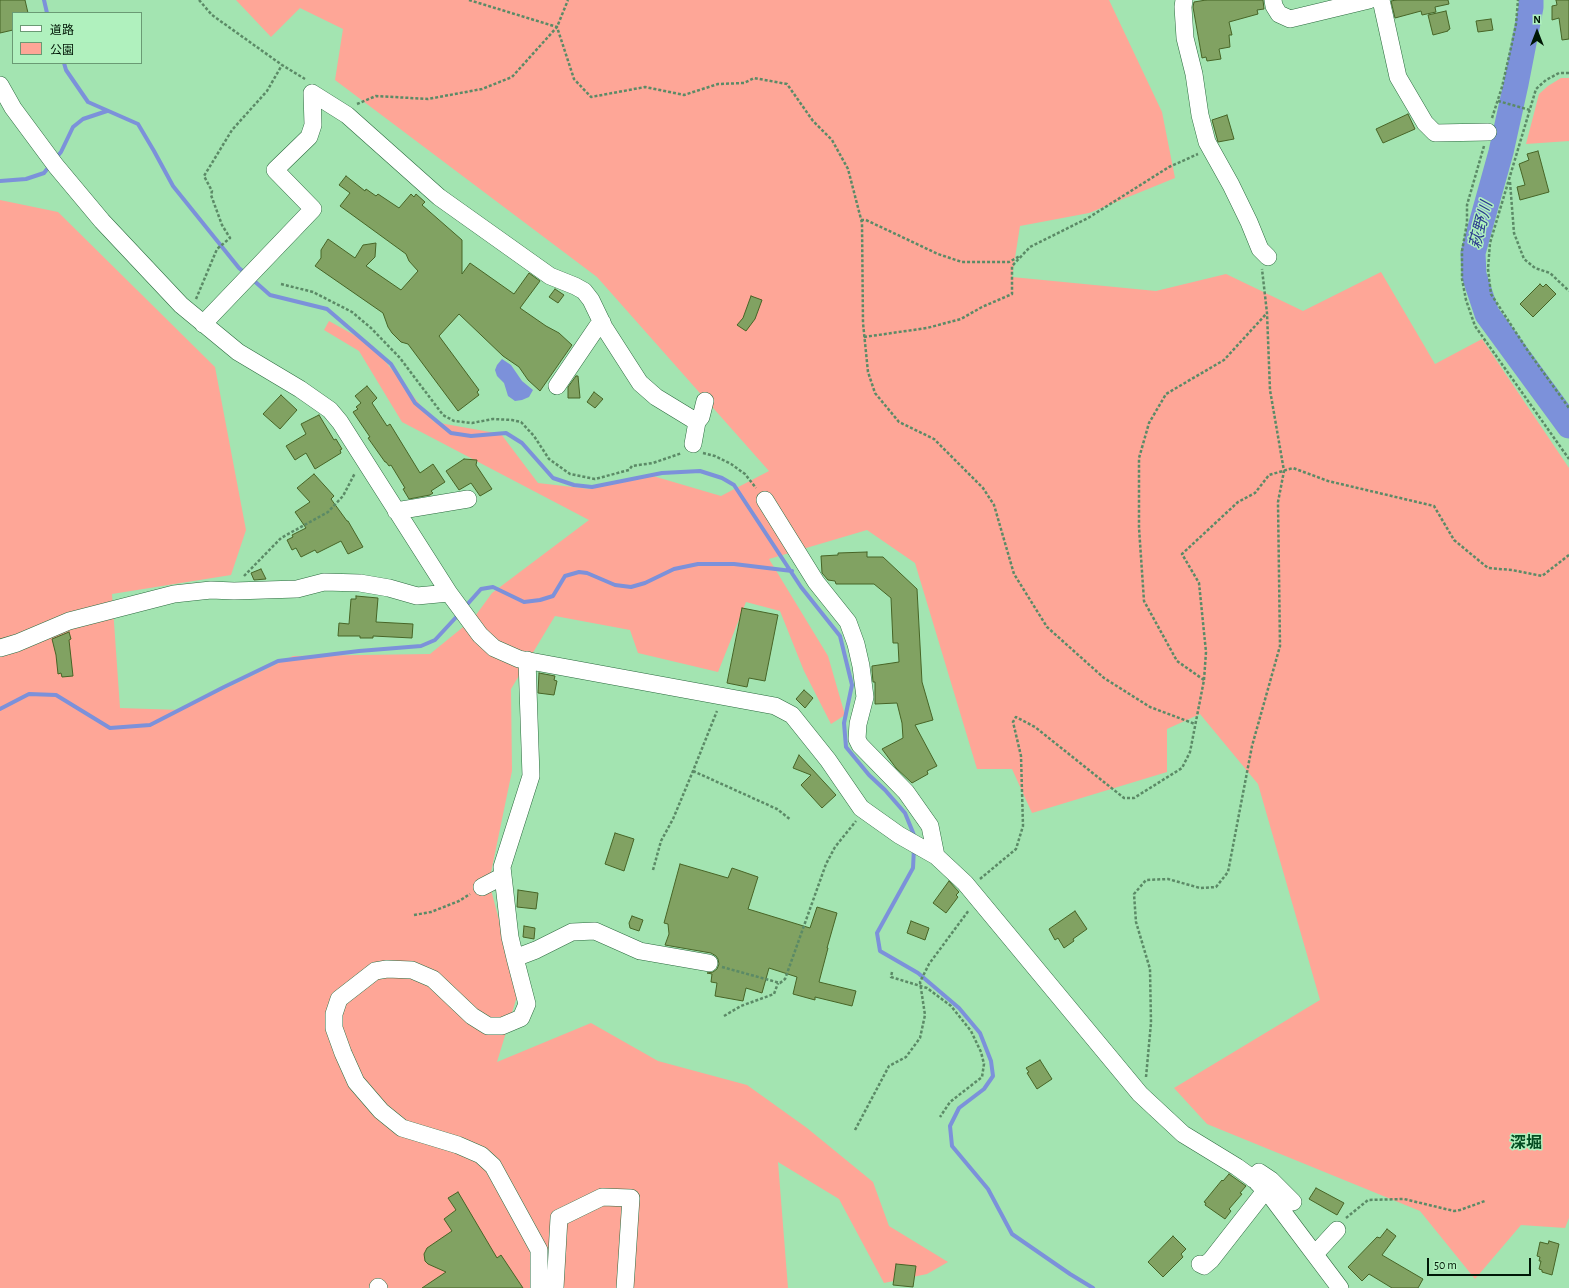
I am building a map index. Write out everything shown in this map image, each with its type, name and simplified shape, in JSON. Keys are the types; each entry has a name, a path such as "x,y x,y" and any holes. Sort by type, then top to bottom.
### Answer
{"street":[{"path":"1184,0 1185,38 1194,74 1200,115 1207,142 1231,185 1264,253"},
{"path":"1273,0 1274,6 1279,14 1290,19 1369,0"},
{"path":"1381,0 1398,77 1425,123 1435,133 1488,132"},
{"path":"0,85 13,108 56,166 102,221 189,313 238,352 300,389 330,410 340,422 362,459 451,596 480,635 494,648 519,659 775,706 792,715 828,760 862,808 907,840 929,853 973,893 1140,1094 1183,1134 1237,1167 1259,1185 1312,1255 1340,1288"},
{"path":"312,93 347,114 439,197 550,276 575,286 584,292 591,300 602,322 640,383 641,394 656,397 693,437 701,417 705,401"},
{"path":"203,324 312,209 275,170 309,137 313,125 312,93"},
{"path":"557,386 597,327 602,322"},
{"path":"396,511 468,498"},
{"path":"765,500 816,582 848,622 856,644 861,666 865,697 858,724 857,739 860,745 906,792 930,826 929,853"},
{"path":"0,648 17,643 69,621 174,594 211,590 234,591 297,589 324,582 360,583 389,588 417,596 451,596"},
{"path":"527,660 531,776 502,867 510,937 527,1004 521,1018 502,1026 488,1026 472,1016 433,979 412,970 388,969 375,971 339,999 334,1014 334,1028 356,1082 381,1111 402,1128 481,1155 494,1166 539,1250 555,1288"},
{"path":"482,887 503,876"},
{"path":"515,958 536,950 572,932 595,931 640,951 709,963"},
{"path":"1200,1264 1204,1266 1211,1260 1259,1185 1259,1172 1271,1180 1293,1202"},
{"path":"539,1288 547,1269 560,1218 602,1197 630,1198 625,1288"},
{"path":"1312,1255 1337,1230"}],"path":[{"path":"199,0 212,15 282,65 307,80 312,93"},
{"path":"470,0 557,27"},
{"path":"347,114 355,105 376,96 428,99 482,89 512,77 557,27 568,0"},
{"path":"1518,0 1516,24 1498,101 1467,205 1467,223 1462,252 1462,279 1466,300 1475,326 1569,459"},
{"path":"557,27 574,79 591,97 645,87 684,95 718,84 744,83 754,78 787,84 813,121 832,140 848,168 861,220 864,337 868,372 875,393 900,422 934,439 983,488 994,505 1014,574 1047,627 1104,678 1150,707 1196,724"},
{"path":"189,313 217,249 230,238 222,225 211,195 212,191 204,176 232,130 267,91 282,65"},
{"path":"1569,73 1559,73 1546,80 1536,90 1490,243 1488,269 1492,294 1528,351 1569,408"},
{"path":"1498,101 1530,110"},
{"path":"864,337 927,328 961,319 982,307 1012,294 1012,266 1030,247 1088,218 1169,167 1211,148"},
{"path":"1510,180 1514,233 1524,259 1535,268 1550,273 1569,291"},
{"path":"861,220 866,220 938,254 962,262 1009,262 1022,255"},
{"path":"1140,1094 1144,1087 1151,1023 1150,969 1136,922 1134,894 1146,880 1168,879 1200,888 1216,887 1228,872 1252,746 1280,646 1278,502 1284,471 1270,390 1264,253"},
{"path":"281,284 313,292 352,312 371,328 400,358 443,415 454,421 472,423 493,419 521,422 534,436 549,459 570,474 595,479 629,470 632,466 653,463 680,453 693,437 714,456 731,464 745,474 765,500"},
{"path":"1204,680 1177,661 1144,601 1139,528 1139,458 1149,423 1166,394 1224,360 1267,313"},
{"path":"234,591 237,583 281,538 328,512 343,496 362,459"},
{"path":"856,1130 889,1066 906,1058 920,1038 925,1015 920,984 929,964 973,893 1016,850 1024,826 1021,756 1013,722 1016,717 1035,727 1124,798 1134,798 1182,768 1190,752 1196,724 1204,680 1206,652 1199,583 1182,554 1238,502 1255,493 1269,475 1293,468 1328,481 1434,506 1454,540 1488,568 1512,570 1542,576 1569,554"},
{"path":"653,870 661,841 673,819 714,720 722,696"},
{"path":"693,771 777,809 791,820"},
{"path":"709,963 780,983 785,979 826,864 835,847 865,810"},
{"path":"414,915 431,912 459,901 482,887"},
{"path":"892,972 891,977 920,984 928,988 951,1006 971,1031 981,1052 984,1064 982,1077 950,1102 940,1117"},
{"path":"724,1016 741,1006 774,994 778,982"},
{"path":"1337,1230 1348,1215 1368,1200 1404,1199 1454,1211 1485,1201"}],"green space":[{"path":"236,0 1109,0 1162,112 1175,178 1089,213 1020,226 1012,277 1156,291 1226,274 1303,311 1381,272 1435,364 1482,339 1569,468 1569,1218 1565,1228 1521,1225 1475,1279 1420,1211 1207,1124 1174,1088 1320,1000 1258,784 1200,714 1167,729 1167,772 1032,813 1012,769 977,769 915,563 867,530 769,559 828,656 845,715 831,724 804,671 780,611 746,602 718,672 638,653 630,630 555,616 511,689 512,771 489,882 518,993 497,1062 591,1023 658,1061 747,1085 807,1128 873,1182 889,1226 948,1262 927,1274 884,1283 839,1199 778,1162 788,1288 0,1288 0,200 58,212 215,367 246,530 231,575 112,594 120,708 181,710 293,656 430,654 473,619 492,593 589,520 402,422 359,351 324,330 329,321 372,345 434,422 501,434 538,483 590,489 653,476 721,496 769,471 597,277 335,80 343,29 300,8 271,37"},
{"path":"1561,78 1569,78 1569,141 1526,144 1539,94"}],"water":[{"path":"502,359 511,365 522,381 533,390 529,397 515,401 508,396 504,383 497,376 495,370"}],"building":[{"path":"0,0 25,0 28,12 12,12 12,30 0,33"},
{"path":"1206,0 1263,0 1264,9 1257,10 1258,14 1229,22 1232,35 1229,35 1230,47 1219,49 1221,59 1207,61 1206,57 1202,58 1193,7 1194,2"},
{"path":"1448,0 1449,4 1435,7 1436,12 1422,15 1421,11 1395,18 1391,1"},
{"path":"1556,0 1569,0 1569,39 1562,40 1559,18 1552,20 1552,6 1557,5"},
{"path":"1446,11 1450,29 1448,31 1433,35 1428,15"},
{"path":"1491,19 1493,30 1478,32 1476,21"},
{"path":"1408,114 1415,129 1383,143 1376,129"},
{"path":"1227,115 1234,139 1218,142 1212,120"},
{"path":"1538,151 1549,192 1520,200 1517,187 1525,185 1519,164 1529,160 1527,154"},
{"path":"346,176 365,191 366,189 376,196 378,194 399,208 411,194 414,197 416,194 425,202 422,205 462,240 462,274 470,263 514,294 529,273 540,281 520,308 559,333 572,345 540,391 528,380 519,367 503,356 459,314 439,336 479,390 477,392 479,395 458,411 408,344 401,342 392,333 383,313 315,266 321,258 321,250 328,239 355,258 363,245 376,243 375,257 366,266 401,290 418,271 409,261 406,254 340,206 350,193 339,185"},
{"path":"1540,284 1543,287 1546,284 1556,294 1533,317 1520,304"},
{"path":"555,289 564,295 558,303 549,297"},
{"path":"751,296 762,300 755,319 746,331 737,325 743,318"},
{"path":"576,376 578,376 580,398 568,398 568,387"},
{"path":"367,386 377,398 372,403 387,426 390,424 420,473 433,464 445,482 431,491 433,493 430,495 409,499 403,489 405,488 391,465 389,466 385,462 368,438 370,437 353,412 358,409 356,407 361,403 355,396"},
{"path":"594,392 603,399 595,408 587,402"},
{"path":"281,395 297,410 280,429 263,414"},
{"path":"319,415 334,440 336,439 342,449 340,450 341,453 315,469 306,453 295,460 286,446 306,434 301,424"},
{"path":"464,459 477,460 476,465 492,489 480,496 471,483 459,490 446,471"},
{"path":"314,474 334,496 331,499 348,521 363,547 348,554 341,541 317,553 315,550 301,557 296,548 292,550 287,540 293,537 292,535 306,528 295,512 310,502 297,488"},
{"path":"867,552 867,557 883,557 917,589 922,682 933,720 915,725 937,766 927,771 928,774 912,783 896,768 882,749 903,738 902,723 897,703 875,704 875,682 873,682 872,666 899,662 898,643 893,643 891,598 874,584 836,584 835,581 828,580 822,573 821,556 838,555 838,553"},
{"path":"261,569 266,579 254,580 251,573"},
{"path":"356,596 378,598 376,622 413,624 412,638 373,636 373,638 360,638 360,636 338,636 339,623 349,624 351,599 356,599"},
{"path":"742,608 778,615 765,681 749,678 747,687 727,683"},
{"path":"69,632 71,639 69,640 73,676 62,677 61,673 58,674 56,655 52,639"},
{"path":"539,673 555,676 554,680 557,681 554,695 538,693"},
{"path":"804,690 813,698 805,708 796,699"},
{"path":"799,755 836,795 822,808 801,785 811,775 793,768"},
{"path":"615,833 634,839 624,871 605,864"},
{"path":"680,864 728,878 732,868 758,877 748,909 810,928 817,907 837,913 819,982 856,991 852,1006 815,997 815,1000 793,994 797,977 769,968 762,993 746,988 743,1001 715,996 717,983 711,982 712,974 707,973 713,972 717,969 719,964 716,956 711,953 665,945 669,934 668,924 664,923"},
{"path":"949,881 959,892 956,895 958,897 946,913 933,903"},
{"path":"518,890 538,893 536,909 517,907"},
{"path":"1075,911 1087,929 1073,939 1074,941 1064,948 1058,938 1055,940 1049,929"},
{"path":"632,916 643,920 639,931 630,928 629,923"},
{"path":"911,921 929,928 925,940 907,933"},
{"path":"524,926 535,928 534,939 523,937"},
{"path":"1040,1060 1052,1079 1037,1089 1027,1073 1029,1072 1026,1068"},
{"path":"1229,1174 1246,1186 1240,1193 1242,1194 1229,1209 1231,1211 1225,1219 1205,1205 1206,1203 1204,1202 1222,1180 1223,1181"},
{"path":"1316,1188 1344,1203 1337,1215 1309,1199"},
{"path":"458,1192 497,1258 501,1255 523,1288 422,1288 446,1272 428,1264 425,1261 424,1254 427,1248 452,1231 444,1219 456,1210 448,1198"},
{"path":"1387,1229 1396,1236 1382,1255 1423,1279 1418,1288 1392,1288 1369,1274 1362,1281 1348,1267 1377,1237 1380,1238"},
{"path":"1173,1236 1186,1249 1181,1254 1183,1257 1163,1277 1148,1262"},
{"path":"1549,1241 1559,1244 1552,1275 1542,1272 1542,1270 1539,1269 1541,1261 1539,1261 1540,1257 1537,1256 1540,1242 1548,1244"},
{"path":"896,1264 916,1266 913,1287 893,1285"}],"waterway":[{"path":"44,0 47,12"},
{"name":"萩野川","path":"1531,0 1531,7 1516,84 1501,152 1473,253 1474,275 1487,314 1569,426"},
{"path":"64,64 66,70 88,102 138,124 173,186 239,268 246,274"},
{"path":"55,159 61,152 73,127 83,119 107,111"},
{"path":"0,181 26,179 44,173 51,164"},
{"path":"252,279 270,295 327,309 391,364 415,403 451,433 471,436 506,433 522,443 553,478 574,485 592,487 662,473 700,471 722,478 734,485 801,587 840,636 852,685 844,723 846,747 869,775 885,790 905,813 914,835 914,839"},
{"path":"464,608 481,589 493,587 524,602 540,600 553,596 565,576 579,572 587,573 615,585 631,587 645,583 674,569 698,564 734,564 792,571"},
{"path":"0,709 29,694 56,695 110,728 150,725 278,661 359,651 421,646 435,640 460,613"},
{"path":"914,848 913,868 877,933 880,951 918,973 959,1008 980,1033 991,1061 993,1076 984,1089 959,1108 950,1126 952,1146 988,1189 1012,1234 1093,1288"}],"district":[{"name":"深堀","path":"1526,1143"}]}
